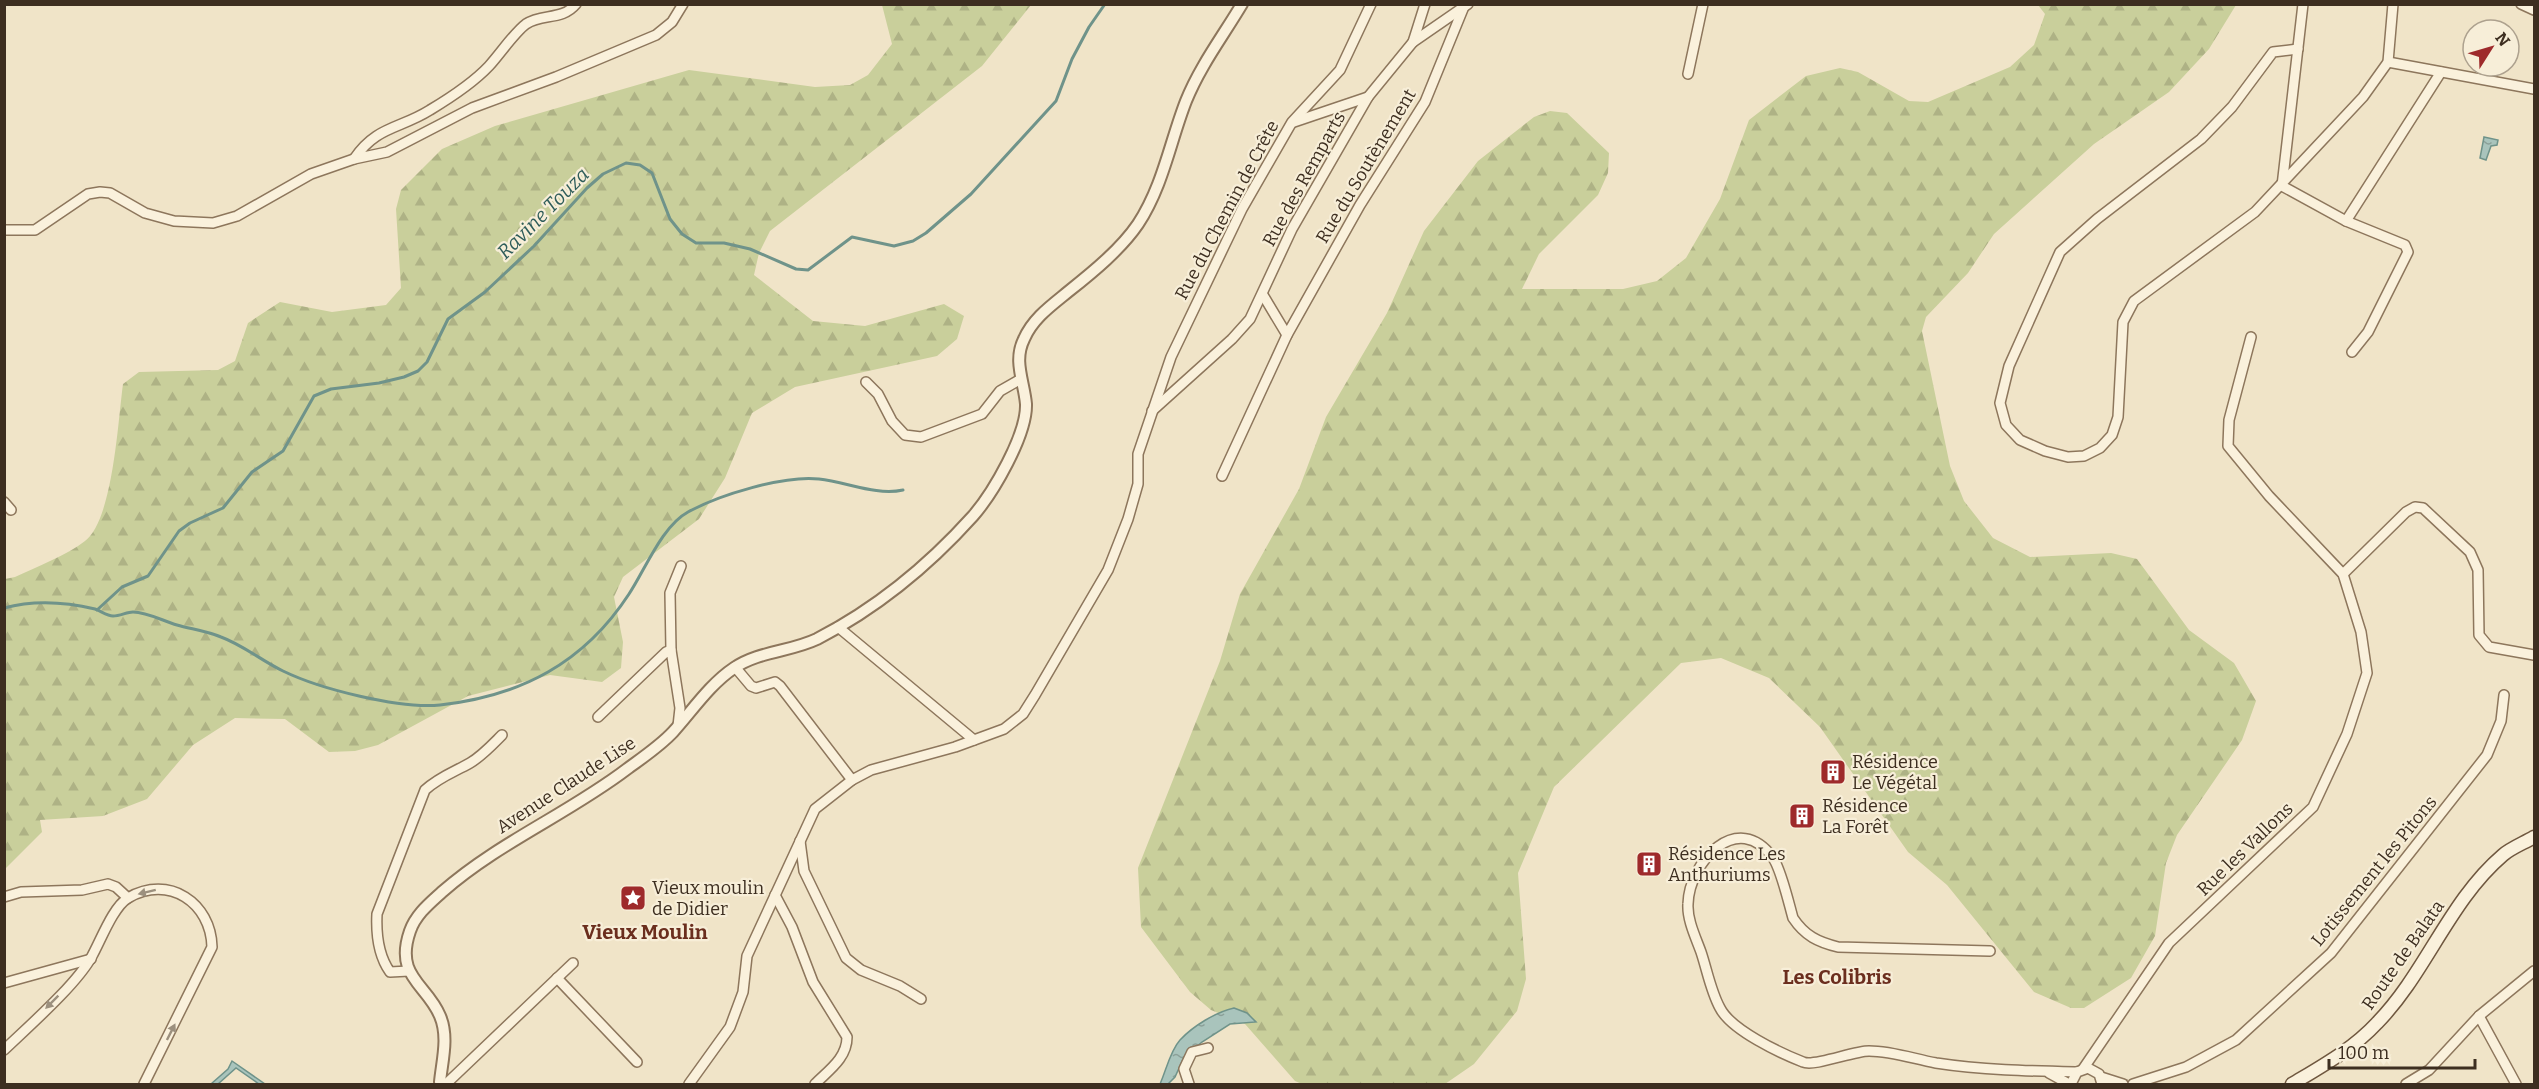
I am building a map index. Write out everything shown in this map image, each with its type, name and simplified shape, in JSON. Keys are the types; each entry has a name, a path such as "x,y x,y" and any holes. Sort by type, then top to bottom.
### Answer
{"main road":[{"name":"Route de Balata","path":"2292,1084 2344,1052 2378,1023 2417,972 2475,884 2504,854 2535,837"}],"street":[{"path":"354,159 362,146 375,135 428,112 466,85 486,69 526,25 540,18 557,17 569,12 576,4"},
{"path":"4,230 35,230 88,195 100,192 110,193 145,213 174,221 213,224 237,216 311,174 354,159 387,152 472,108 556,77 656,35 672,22 682,4"},
{"name":"Avenue Claude Lise","path":"409,971 406,947 410,928 423,909 464,873 494,851 625,771 671,735 728,671 749,658 797,647 838,627 873,606 925,563 975,514 1008,460 1022,426 1026,402 1018,361 1021,345 1042,313 1125,241 1138,224 1167,165 1178,124 1194,82 1242,4"},
{"name":"Rue du Chemin de Crête","path":"689,1084 730,1027 743,992 747,956 815,809 852,780 871,770 1004,729 1023,714 1108,570 1128,519 1138,484 1138,454 1150,413 1171,357 1242,209 1292,122 1340,70 1371,4"},
{"name":"Rue des Remparts","path":"1150,413 1232,339 1250,319 1292,229 1368,97 1413,42 1425,4"},
{"path":"1688,74 1703,4"},
{"path":"2282,186 2303,4"},
{"path":"2298,49 2273,52 2232,106 2201,140 2097,219 2060,252 2009,366 2000,403 2006,425 2020,440 2045,451 2068,457 2084,456 2100,448 2112,435 2118,417 2123,322 2134,301 2254,212 2282,186 2363,97 2388,62 2393,4"},
{"path":"2521,4 2535,10"},
{"path":"1413,42 1465,7"},
{"name":"Rue du Soutènement","path":"1222,476 1287,335 1360,205 1425,102 1465,7"},
{"path":"2388,62 2535,89"},
{"path":"2346,221 2441,72"},
{"path":"1292,122 1368,97"},
{"path":"2282,186 2346,221 2405,245 2408,252 2368,332 2352,352"},
{"path":"1263,295 1287,335"},
{"name":"Rue les Vallons","path":"2070,1084 2169,943 2313,807 2347,734 2367,673 2361,632 2343,574 2270,496 2228,446 2229,420 2251,338"},
{"path":"866,382 878,394 892,421 905,435 921,437 982,414 1000,391 1021,379"},
{"path":"2343,574 2406,512 2415,507 2423,508 2470,552 2478,570 2479,635 2489,647 2535,655"},
{"path":"678,726 680,708 671,650 670,593 681,566"},
{"path":"838,627 974,740"},
{"path":"598,717 666,651 671,650"},
{"path":"735,667 751,686 756,688 775,682 780,686 852,780"},
{"name":"Lotissement les Pitons","path":"2133,1084 2186,1067 2236,1041 2331,953 2487,755 2501,721 2504,695"},
{"path":"440,1084 444,1030 440,1014 409,971 390,972 384,964 376,936 376,914 425,790 436,780 470,763 489,749 501,735"},
{"path":"1990,951 1838,947 1820,943 1793,918 1775,860 1764,847 1754,841 1736,838 1713,849 1697,869 1689,893 1689,916 1720,1009 1734,1025 1805,1064 1867,1051 1893,1053 1937,1063 2047,1071 2080,1070 2123,1084"},
{"path":"800,839 804,871 842,954 855,967 900,986 921,999"},
{"path":"4,897 21,892 82,890 108,884 116,886 128,898"},
{"path":"4,1050 69,985 91,959 105,930 128,898 148,891 177,892 199,909 206,918 212,936 212,947 144,1084"},
{"path":"775,895 792,927 813,982 847,1037 847,1047 843,1056 815,1084"},
{"path":"4,983 91,959"},
{"path":"440,1084 573,963"},
{"path":"58,968 69,985"},
{"path":"2406,1084 2429,1070 2479,1016 2535,971"},
{"path":"557,978 637,1062"},
{"path":"2479,1016 2516,1084"},
{"path":"1189,1084 1184,1069 1192,1052 1208,1048"},
{"path":"2097,1048 2100,1078"},
{"path":"2047,1071 2070,1084"}],"green space":[{"path":"882,5 1031,5 982,66 770,231 759,253 754,275 813,321 865,326 944,304 964,316 957,339 937,356 795,387 752,413 725,478 699,519 623,577 614,597 623,642 621,668 602,682 550,675 468,696 378,745 355,751 329,752 285,719 235,718 193,745 147,799 103,816 40,820 42,832 5,869 5,579 15,577 69,551 85,541 94,530 102,513 113,468 123,384 139,372 218,370 235,361 248,323 280,302 332,312 386,305 401,288 396,209 401,190 442,149 495,126 689,70 815,87 850,85 868,75 892,44"},
{"path":"2038,5 2236,5 2209,49 2169,92 2094,144 1994,234 1968,273 1926,317 1922,331 1950,466 1964,501 1993,538 2030,557 2111,553 2137,559 2189,630 2234,663 2256,701 2242,740 2177,835 2166,863 2155,936 2131,978 2084,1008 2071,1008 2034,992 1947,885 1908,852 1820,727 1769,678 1721,658 1681,663 1554,787 1518,873 1526,979 1517,1011 1474,1064 1445,1084 1302,1084 1295,1081 1245,1024 1211,1010 1190,992 1141,927 1138,868 1220,661 1240,594 1299,489 1326,417 1387,313 1424,231 1478,161 1534,117 1550,111 1567,113 1609,153 1608,173 1598,195 1539,254 1522,289 1623,289 1657,281 1686,258 1720,199 1749,120 1806,76 1840,68 1858,72 1909,101 1928,102 2010,67 2034,45 2045,14"}],"water":[{"path":"2484,137 2498,140 2497,145 2491,146 2486,160 2480,158"},
{"path":"1234,1008 1247,1013 1256,1022 1230,1024 1202,1042 1184,1057 1175,1077 1168,1084 1160,1084 1171,1055 1180,1040 1205,1020"},
{"path":"232,1061 265,1084 259,1084 236,1068 218,1084 211,1084 228,1069"}],"waterway":[{"name":"Ravine Touza","path":"97,610 122,587 148,576 179,531 190,523 223,508 252,472 283,451 314,396 331,389 379,383 418,371 427,362 448,319 485,292 534,246 587,188 603,174 626,163 640,165 652,173 670,219 682,234 696,243 724,243 750,249 796,269 808,270 852,237 894,246 913,241 926,233 971,194 1056,101 1072,59 1089,27 1105,4"},
{"path":"4,608 26,604 61,603 95,609 111,616 133,612 144,613 221,637 283,671 338,691 403,704 440,705 497,694 524,684 571,657 611,618 629,594 662,538 670,527 688,512 734,493 788,480 819,479 882,491 903,490"}],"place":[{"name":"Résidence Le Végétal","path":"1833,772"},
{"name":"Résidence La Forêt","path":"1802,816"},
{"name":"Résidence Les Anthuriums","path":"1649,864"},
{"name":"Vieux moulin de Didier","path":"633,898"}],"district":[{"name":"Vieux Moulin","path":"645,932"},
{"name":"Les Colibris","path":"1837,977"}]}
